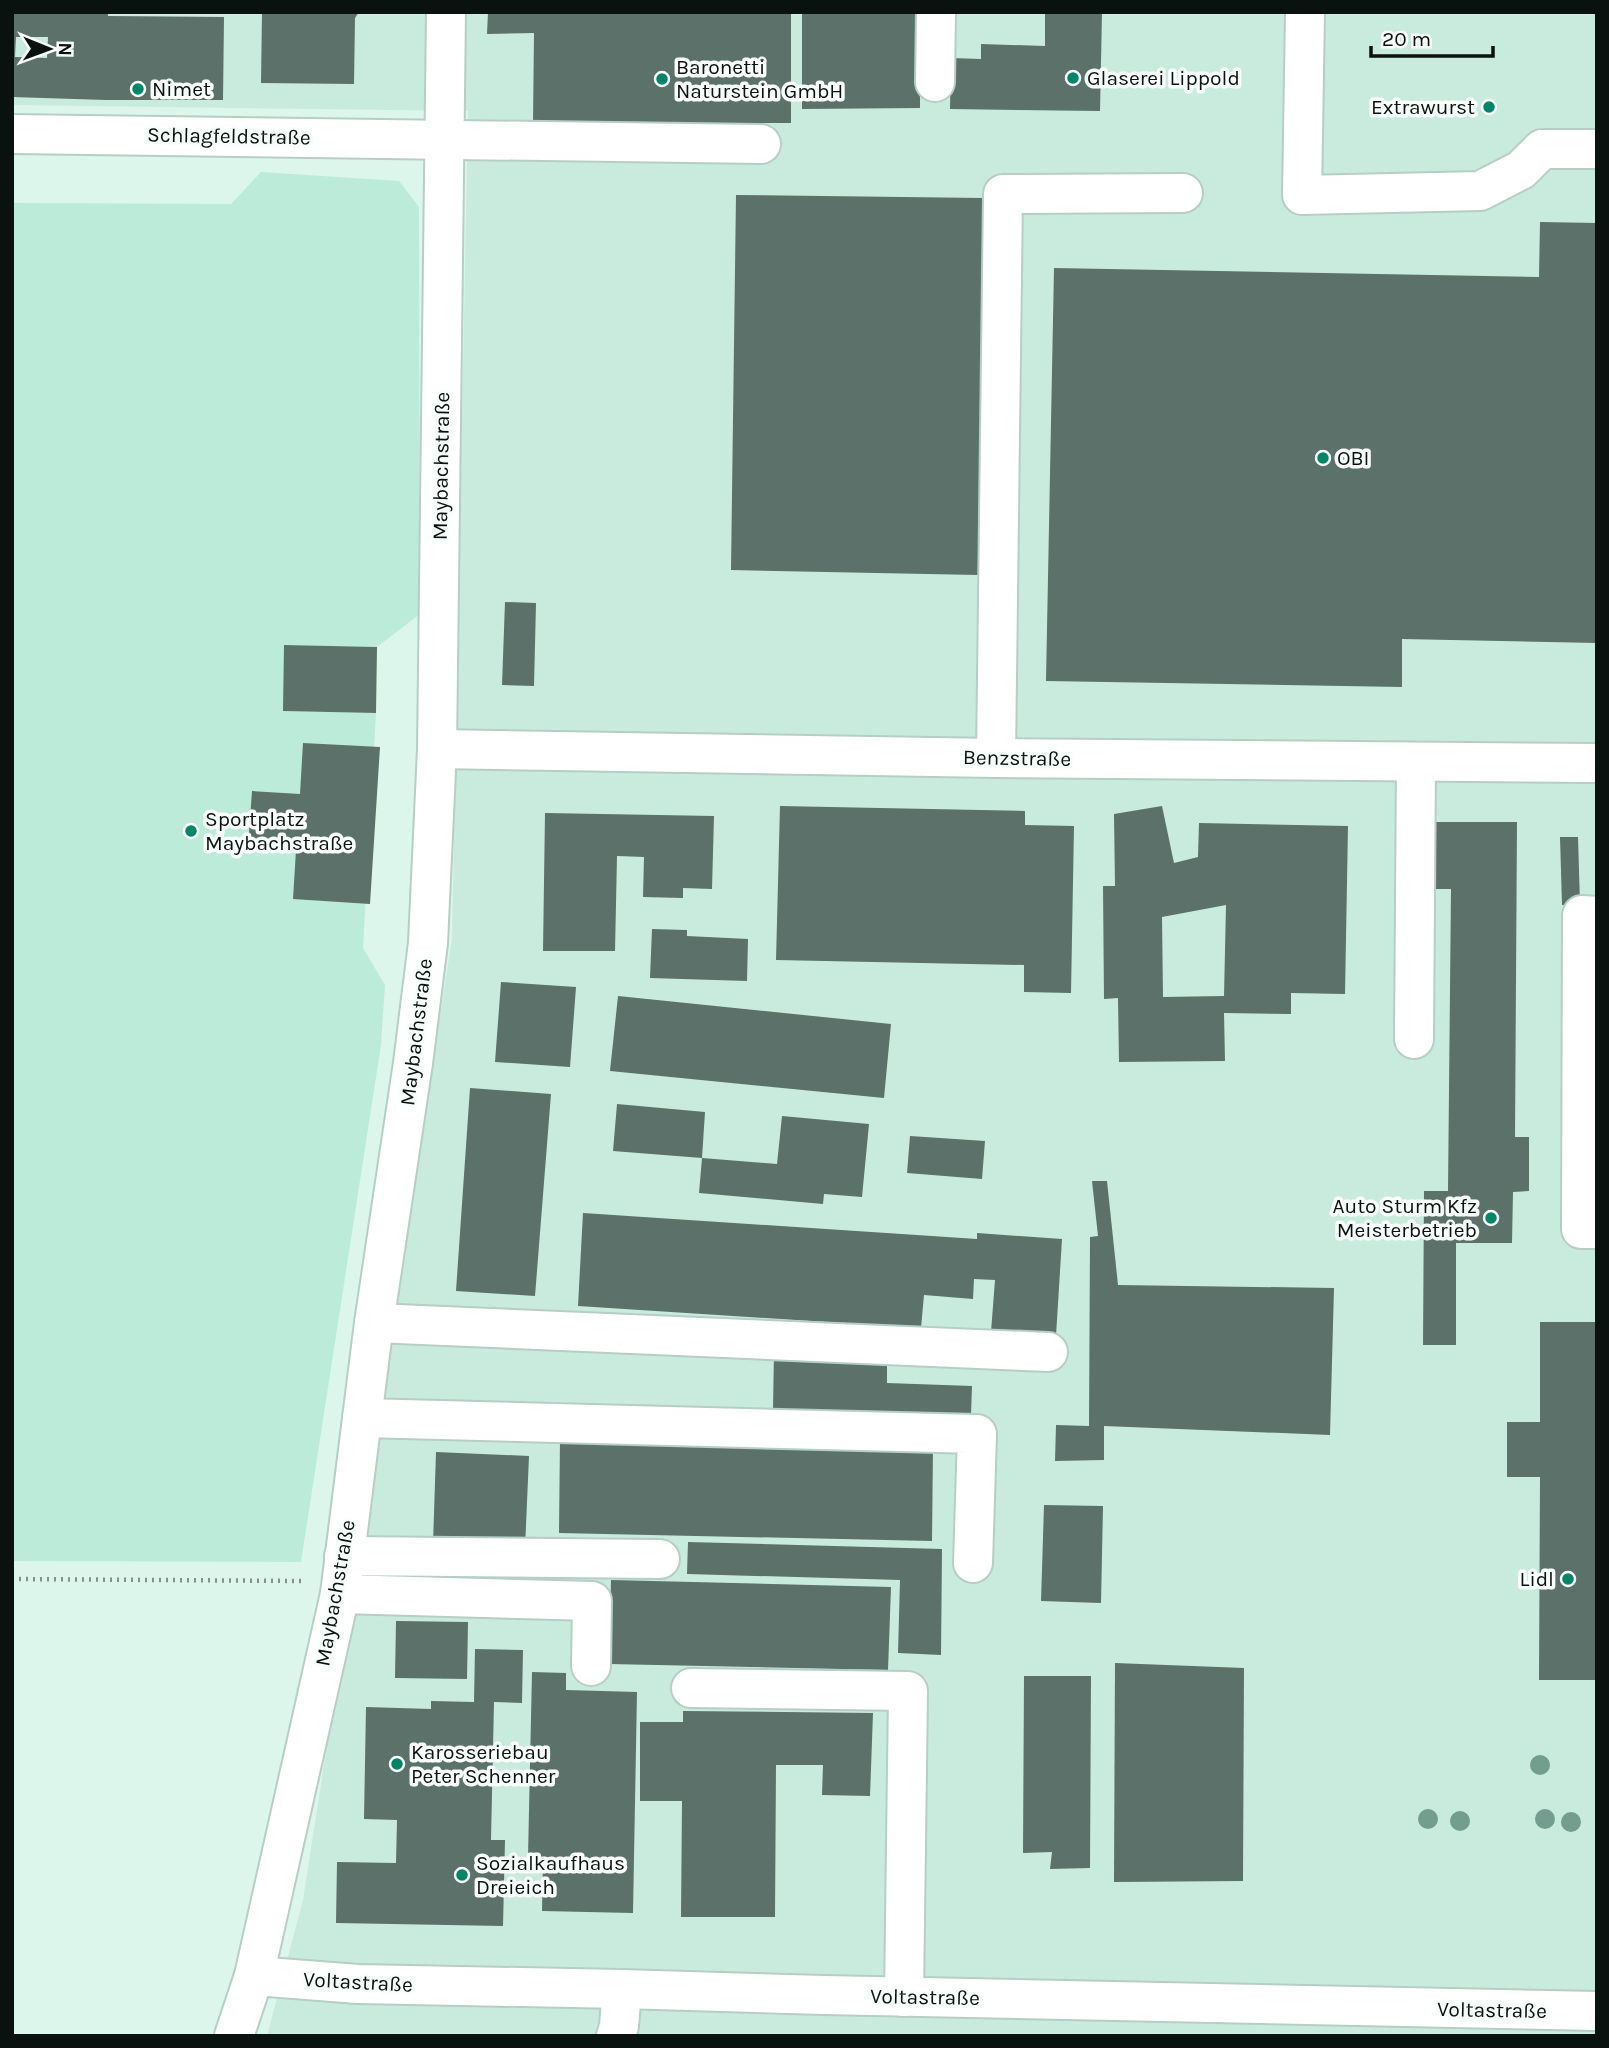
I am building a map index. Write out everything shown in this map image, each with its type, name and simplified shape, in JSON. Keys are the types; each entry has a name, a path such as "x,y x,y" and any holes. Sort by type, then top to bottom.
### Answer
{"street":[{"name":"Maybachstraße","path":"234,2036 254,1976 342,1577 374,1323 428,943 437,749 446,12"},
{"path":"935,82 936,12"},
{"path":"1305,12 1302,195 1480,191 1521,170 1542,149 1597,149"},
{"name":"Schlagfeldstraße","path":"12,134 761,144"},
{"path":"996,758 1003,194 1183,193"},
{"name":"Benzstraße","path":"437,749 996,758 1597,763"},
{"path":"1414,1039 1416,762"},
{"path":"1597,916 1582,915 1581,1229 1597,1229"},
{"path":"374,1323 1048,1352"},
{"path":"362,1418 976,1434 973,1563"},
{"path":"342,1577 660,1559"},
{"path":"342,1577 592,1601 590,1666"},
{"path":"691,1688 908,1691 904,1997"},
{"name":"Voltastraße","path":"254,1976 358,1984 1597,2011"},
{"path":"616,2036 622,1989"}],"path":[{"path":"12,1579 342,1577"}],"shaded area":[{"path":"12,12 1597,12 1597,2036 267,2036 303,1900 452,938 468,111 12,105"},
{"name":"Sportplatz Maybachstraße","path":"261,172 399,181 419,207 420,614 377,647 284,645 284,711 376,713 363,948 385,985 381,1045 301,1562 12,1561 12,203 231,204"}],"building":[{"path":"12,12 108,12 108,16 224,17 223,100 12,97","holes":["16,37 48,37 47,58 15,57"]},
{"path":"262,12 359,12 355,18 354,84 261,83"},
{"name":"Baronetti Naturstein GmbH","path":"488,12 791,12 791,123 533,123 534,33 487,34"},
{"path":"802,12 920,12 920,108 802,109"},
{"path":"1045,12 1102,12 1100,111 950,109 951,58 981,59 981,44 1045,46"},
{"path":"736,195 983,198 978,575 731,570"},
{"name":"OBI","path":"1540,222 1597,223 1597,643 1402,639 1402,687 1046,681 1054,268 1539,277"},
{"path":"505,602 536,603 534,686 502,685"},
{"path":"284,645 377,647 376,713 283,711"},
{"path":"303,743 380,747 370,904 293,899 296,850 248,847 252,791 300,794"},
{"path":"780,806 1025,811 1025,825 1074,826 1071,993 1024,992 1024,965 776,960"},
{"path":"1162,806 1174,863 1198,857 1199,823 1348,826 1345,994 1291,993 1291,1014 1224,1013 1225,1061 1119,1062 1118,998 1104,999 1103,886 1115,886 1114,814","holes":["1226,905 1224,996 1163,997 1162,917"]},
{"path":"545,813 714,816 712,889 683,888 683,898 643,897 644,857 617,856 615,951 543,951"},
{"path":"1427,822 1517,822 1515,1137 1529,1137 1529,1191 1513,1192 1512,1243 1456,1243 1456,1345 1423,1345 1424,1191 1448,1191 1451,889 1427,889"},
{"path":"1560,837 1578,837 1580,904 1562,905"},
{"path":"652,929 687,930 687,936 748,939 747,981 650,978"},
{"path":"501,982 576,987 570,1067 495,1062"},
{"path":"618,996 891,1024 884,1098 610,1071"},
{"path":"470,1088 551,1094 535,1296 456,1291"},
{"path":"617,1104 705,1112 702,1158 613,1151"},
{"path":"782,1116 869,1124 862,1197 824,1194 823,1204 699,1193 702,1158 777,1164"},
{"path":"910,1136 985,1141 982,1179 907,1173"},
{"path":"1092,1181 1107,1181 1118,1285 1334,1288 1330,1435 1104,1426 1104,1460 1055,1461 1056,1425 1089,1426 1090,1237 1098,1236"},
{"path":"583,1213 977,1239 977,1233 1062,1239 1056,1336 991,1332 995,1280 974,1279 973,1299 924,1295 921,1328 578,1306"},
{"name":"Lidl","path":"1540,1322 1597,1322 1597,1680 1539,1680 1540,1477 1507,1477 1507,1422 1540,1422"},
{"path":"774,1351 887,1354 887,1383 972,1386 971,1415 773,1409"},
{"path":"560,1439 933,1447 932,1541 559,1533"},
{"path":"436,1452 529,1456 525,1548 433,1544"},
{"path":"1044,1505 1103,1506 1101,1603 1041,1601"},
{"path":"688,1542 942,1549 941,1655 898,1653 900,1580 687,1574"},
{"path":"611,1580 891,1587 888,1670 609,1664"},
{"path":"396,1621 468,1622 467,1679 395,1678"},
{"path":"475,1649 523,1650 522,1703 494,1702 491,1840 505,1840 503,1926 336,1923 337,1862 396,1863 397,1820 364,1819 366,1707 431,1709 431,1701 474,1702"},
{"path":"1115,1663 1244,1668 1243,1881 1114,1882"},
{"path":"532,1672 566,1673 566,1690 637,1692 633,1913 542,1911 543,1857 528,1857"},
{"path":"1024,1676 1091,1676 1090,1868 1050,1869 1052,1852 1023,1853"},
{"path":"683,1711 873,1713 870,1796 822,1795 823,1765 776,1765 775,1917 681,1917 682,1801 640,1801 640,1722 683,1722"}],"place":[{"name":"Glaserei Lippold","path":"1073,78"},
{"name":"Baronetti Naturstein GmbH","path":"662,79"},
{"name":"Nimet","path":"138,89"},
{"name":"Extrawurst","path":"1489,107"},
{"name":"OBI","path":"1323,458"},
{"name":"Sportplatz Maybachstraße","path":"191,831"},
{"name":"Auto Sturm Kfz Meisterbetrieb","path":"1491,1218"},
{"name":"Lidl","path":"1568,1579"},
{"name":"Karosseriebau Peter Schenner","path":"397,1764"},
{"name":"Sozialkaufhaus Dreieich","path":"462,1875"}]}
